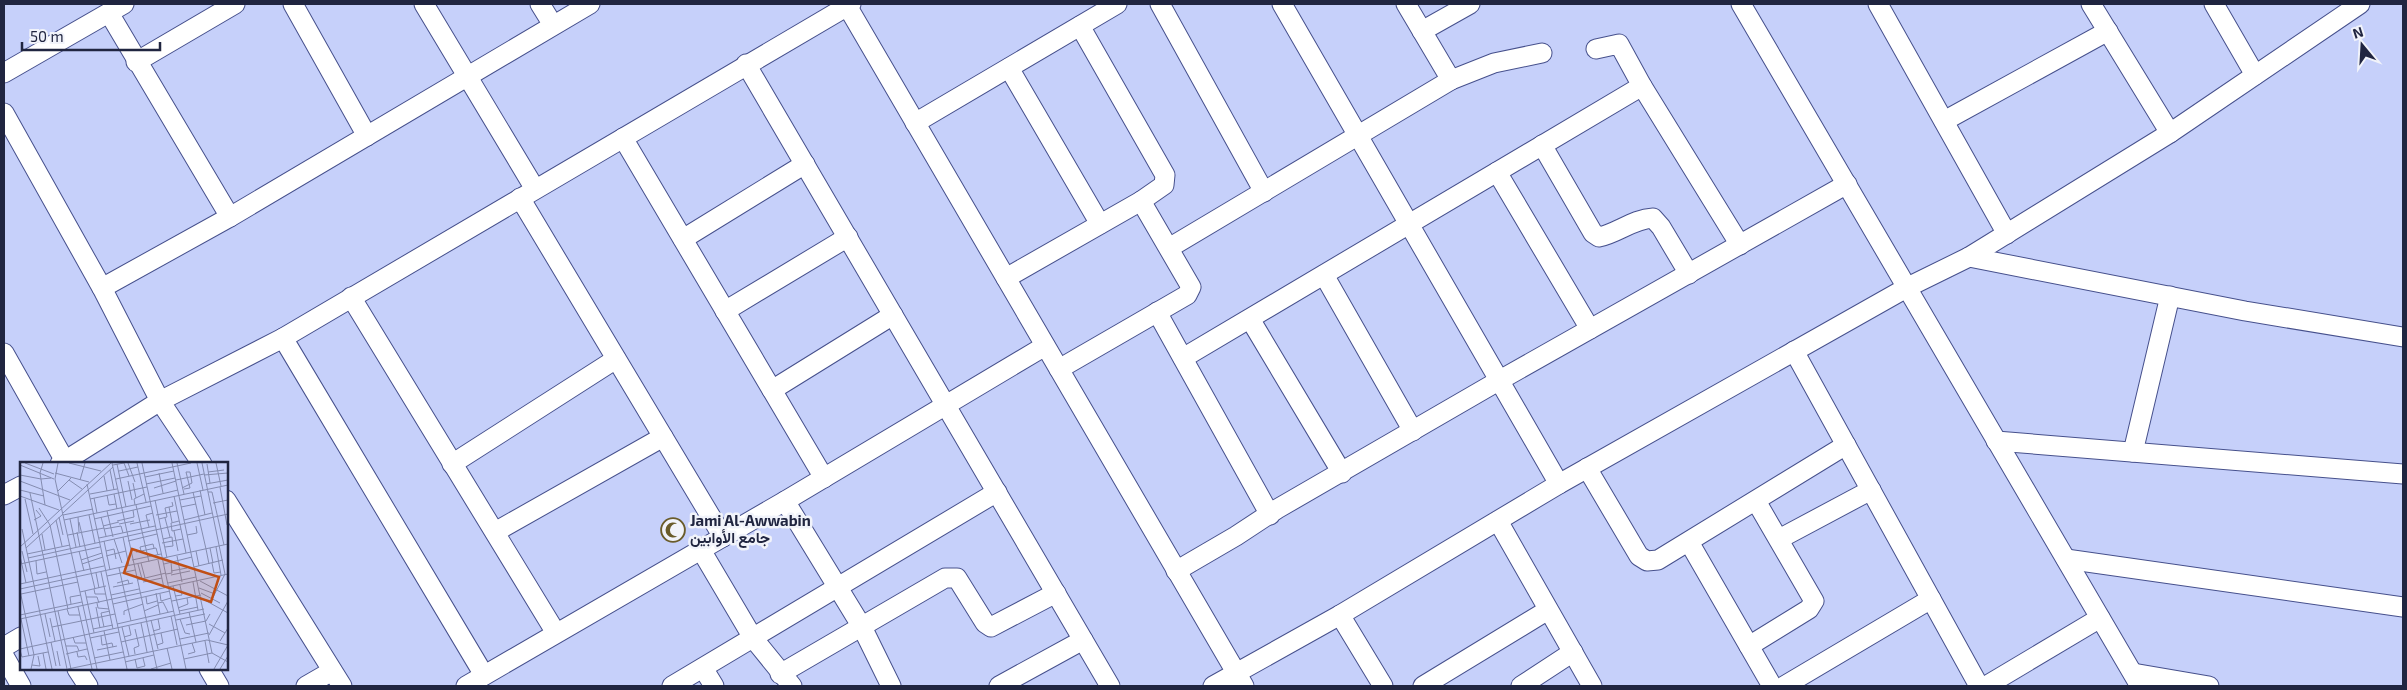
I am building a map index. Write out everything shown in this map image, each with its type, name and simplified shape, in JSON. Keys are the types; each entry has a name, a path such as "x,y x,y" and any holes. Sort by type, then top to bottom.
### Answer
{"street":[{"path":"136,62 234,4"},
{"path":"293,4 368,136"},
{"path":"424,4 468,76 527,194 616,359 723,537"},
{"path":"540,4 553,25"},
{"path":"102,288 230,217 590,4"},
{"path":"915,123 1117,4"},
{"path":"1160,4 1264,192"},
{"path":"1282,4 1559,484"},
{"path":"1406,4 1451,80"},
{"path":"1422,31 1470,4"},
{"path":"1741,4 2136,680 2209,686"},
{"path":"1878,4 2007,234"},
{"path":"2091,4 2170,133"},
{"path":"2214,4 2255,75"},
{"path":"1213,686 1240,680 1340,615 1559,484 1908,287 1969,257 2170,133 2360,4"},
{"path":"4,353 63,462 160,401 283,338 848,5 1240,680"},
{"path":"4,73 116,8 136,62 230,217"},
{"path":"1006,278 1141,201 1164,185 1164,175 1080,26"},
{"path":"1944,121 2108,31"},
{"path":"1596,49 1619,44 1642,86 1740,245"},
{"path":"1169,248 1451,80 1494,63 1542,53"},
{"path":"746,64 1110,686"},
{"path":"1009,68 1100,224"},
{"path":"1183,358 1642,86"},
{"path":"4,113 102,288 160,401 201,462"},
{"path":"622,138 824,478"},
{"path":"1542,145 1592,233 1599,237 1611,235 1643,218 1653,218 1661,227 1688,274"},
{"path":"682,239 805,164"},
{"path":"1497,172 1590,329"},
{"path":"1176,571 1500,380 1847,184"},
{"path":"1059,369 1188,295 1191,287 1141,201"},
{"path":"725,311 848,237"},
{"path":"1969,257 2170,296 2403,337"},
{"path":"1324,275 1413,431"},
{"path":"2133,452 2170,296"},
{"path":"351,297 556,633"},
{"path":"1158,312 1270,515"},
{"path":"772,390 893,314"},
{"path":"1250,319 1342,472"},
{"path":"283,338 492,678"},
{"path":"466,686 492,678 556,633 786,501 1045,346"},
{"path":"1794,351 1979,686"},
{"path":"452,464 616,359"},
{"path":"495,532 662,437"},
{"path":"1996,441 2403,474"},
{"path":"1587,468 1639,556 1647,561 1658,560 1689,542 1846,445"},
{"path":"4,495 20,487"},
{"path":"1779,539 1871,490"},
{"path":"672,686 998,492"},
{"path":"786,501 862,627 891,686"},
{"path":"1749,646 1809,609 1814,601 1756,501"},
{"path":"230,511 337,679 306,686"},
{"path":"1498,520 1592,686"},
{"path":"1689,542 1772,686"},
{"path":"701,550 752,638 786,680 862,627 946,578 957,578 985,623 991,627 1056,593"},
{"path":"2066,559 2403,607"},
{"path":"1784,686 1931,599"},
{"path":"1423,686 1548,610"},
{"path":"1340,615 1383,686"},
{"path":"1986,686 2100,618"},
{"path":"4,647 20,638"},
{"path":"999,686 1083,640"},
{"path":"1521,686 1573,652"},
{"path":"4,656 21,686"},
{"path":"703,668 714,686"},
{"path":"78,670 88,686"},
{"path":"210,670 219,686"}],"place":[{"name":"Jami Al-Awwabin جامع الأوابين","path":"673,530"}]}
